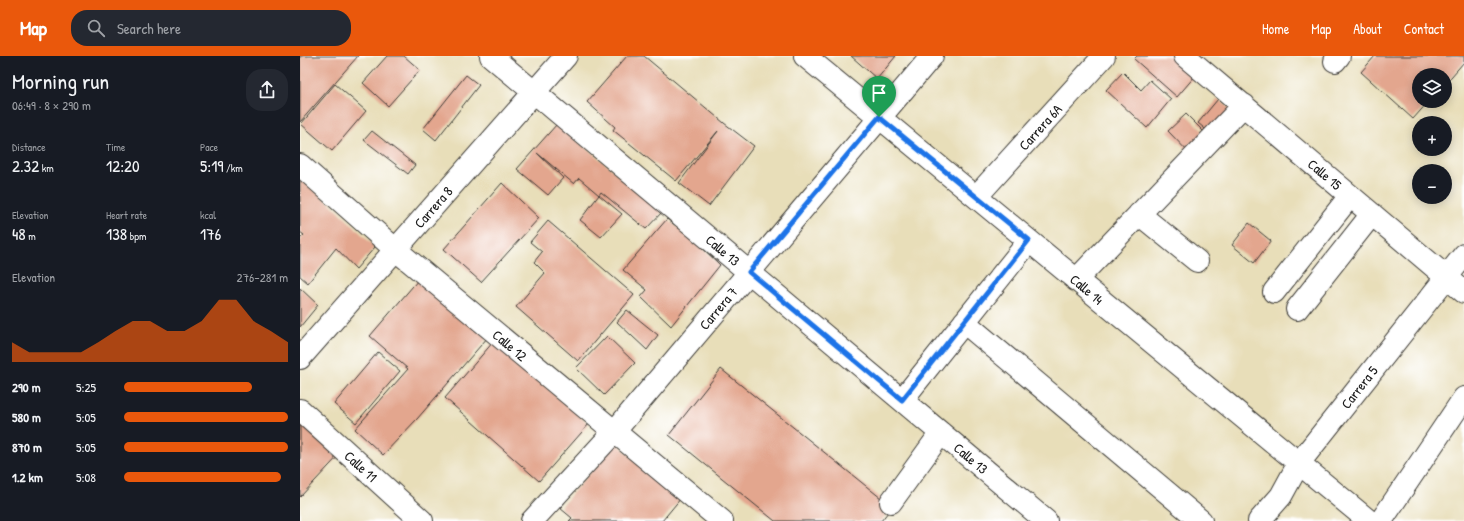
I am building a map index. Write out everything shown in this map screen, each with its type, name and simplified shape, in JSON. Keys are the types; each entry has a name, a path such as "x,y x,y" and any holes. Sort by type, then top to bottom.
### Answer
{"street":[{"name":"Calle 13","path":"491,56 533,93 1046,521"},
{"name":"Carrera 8","path":"300,358 566,56"},
{"name":"Calle 14","path":"805,56 1369,521"},
{"name":"Carrera 7","path":"532,521 614,432 932,56"},
{"name":"Carrera 6A","path":"976,197 1104,56"},
{"name":"Calle 15","path":"1185,56 1464,292"},
{"path":"1076,280 1244,105"},
{"name":"Calle 12","path":"300,165 396,250 722,521"},
{"path":"1274,292 1350,196"},
{"path":"1139,214 1197,261"},
{"path":"1297,309 1372,214"},
{"path":"902,400 1029,240"},
{"name":"Carrera 5","path":"1259,521 1281,496 1299,463 1464,255"},
{"path":"964,322 1201,521"},
{"path":"1381,521 1464,398"},
{"name":"Calle 11","path":"300,410 422,521"},
{"path":"891,502 941,433"}],"building":[{"path":"300,56 358,56 300,122"},
{"path":"387,56 404,56 420,70 388,106 363,83"},
{"path":"627,56 644,56 754,146 709,206 679,183 718,131 676,181 613,130 615,127 587,102"},
{"path":"851,56 896,56 877,79"},
{"path":"1137,56 1173,56 1195,76 1177,97 1134,59"},
{"path":"1375,56 1464,56 1464,62 1452,76 1452,68 1412,68 1412,108 1423,108 1416,116 1412,116 1412,118 1361,72"},
{"path":"1123,72 1141,90 1150,80 1171,99 1147,128 1106,90"},
{"path":"466,75 479,85 436,140 423,129"},
{"path":"335,84 366,111 332,151 301,124"},
{"path":"1218,99 1236,113 1216,138 1198,123"},
{"path":"1186,114 1211,139 1193,157 1168,131"},
{"path":"557,124 663,211 646,229 601,192 599,195 579,178 574,184 537,153 563,178 548,195 517,169"},
{"path":"372,131 415,165 408,174 364,140"},
{"path":"300,178 330,203 375,247 356,269 336,248 308,283 300,276 300,239 304,235 300,232"},
{"path":"502,183 539,218 481,282 444,249"},
{"path":"599,195 622,214 601,237 580,220"},
{"path":"667,219 692,238 720,265 671,326 641,297 647,290 623,270"},
{"path":"548,221 634,295 578,361 516,307 545,273 534,262 542,252 530,242"},
{"path":"1249,223 1271,241 1254,263 1232,245"},
{"path":"419,279 488,337 417,419 383,455 355,429 408,369 370,336"},
{"path":"300,288 318,305 300,327"},
{"path":"627,310 658,335 647,350 617,322"},
{"path":"607,336 635,363 604,395 576,368"},
{"path":"494,341 589,424 539,481 445,398"},
{"path":"378,352 400,371 356,423 334,404"},
{"path":"721,369 892,507 881,521 775,521 669,435"},
{"path":"300,412 343,451 300,497"},
{"path":"615,442 681,498 662,521 569,521 572,518 560,508"}],"route":[{"path":"879,117 1029,240 902,400 749,272 879,117"}]}
